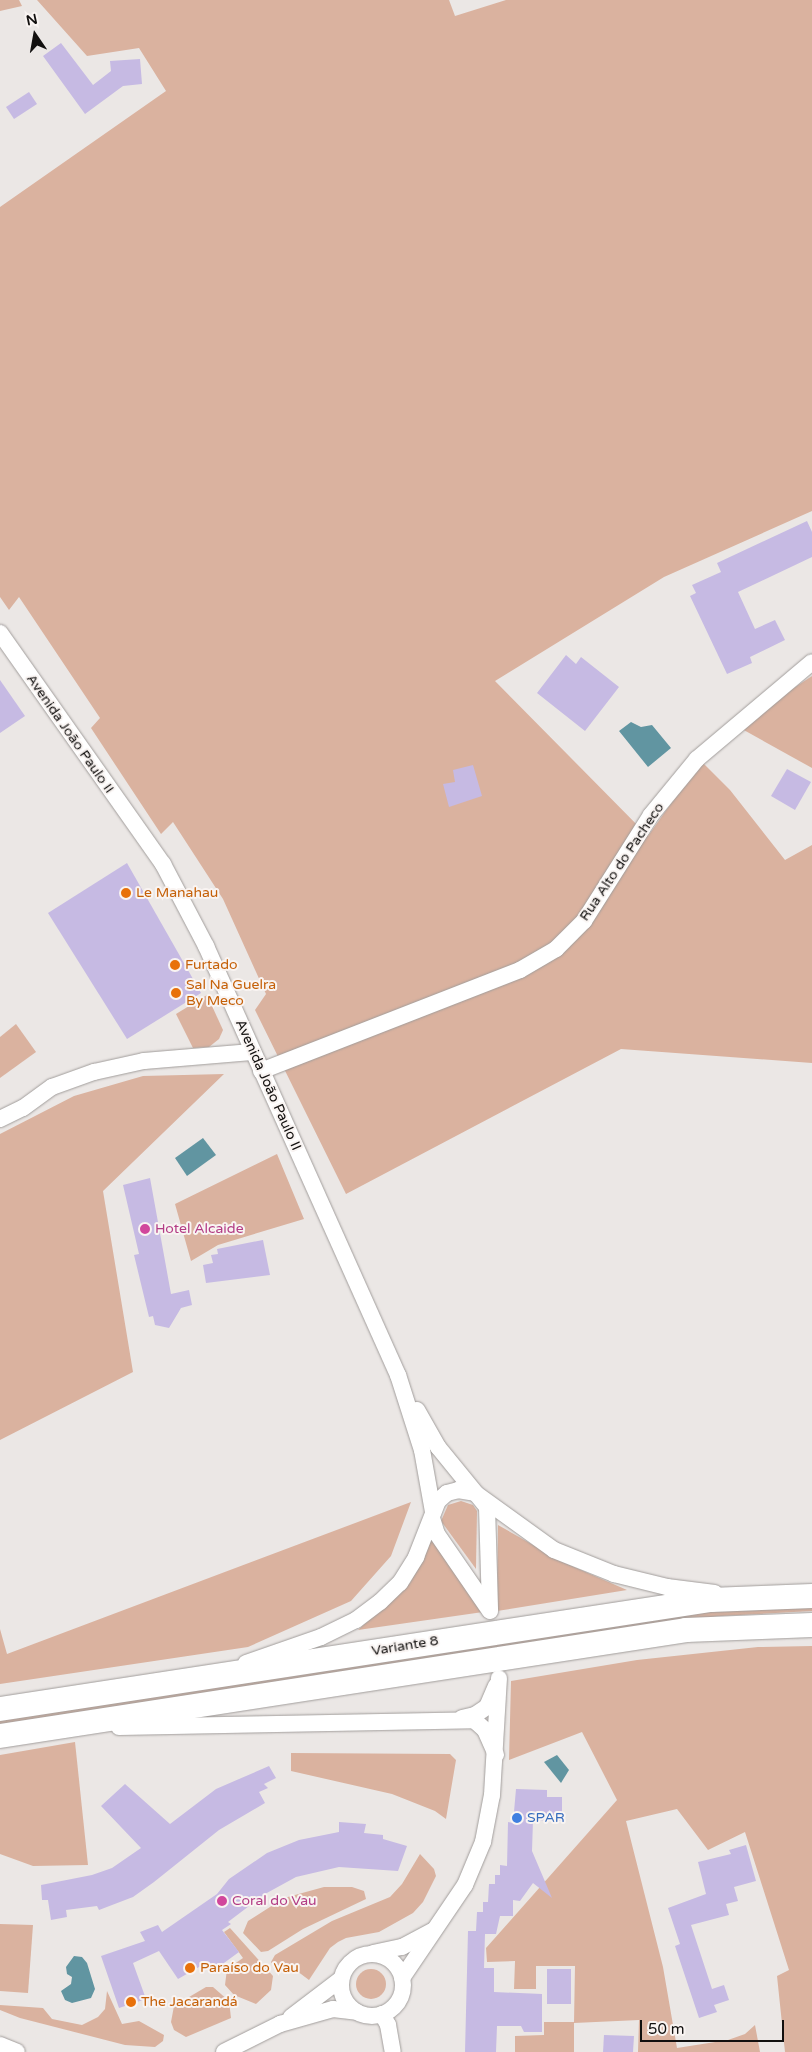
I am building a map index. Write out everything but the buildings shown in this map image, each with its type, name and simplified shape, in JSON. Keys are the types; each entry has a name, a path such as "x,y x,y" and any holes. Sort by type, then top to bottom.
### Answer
{"main road":[{"name":"Variante 8","path":"0,1709 711,1600 784,1595 812,1596"},
{"name":"Variante 8","path":"0,1736 686,1630 812,1625"}],"street":[{"name":"Avenida João Paulo II","path":"0,633 162,864 206,946 398,1375"},
{"name":"Rua Alto do Pacheco","path":"261,1071 520,970 556,949 584,921 651,815 697,759 812,662"},
{"path":"0,1119 23,1108 52,1087 94,1072 144,1061 252,1052"},
{"path":"398,1375 438,1447 480,1497 489,1514 490,1611 437,1534 422,1450 398,1375"},
{"path":"136,1688 247,1662 321,1637 356,1620 400,1583 426,1538 438,1501 452,1491 464,1490 480,1497 554,1550 614,1574 704,1592 784,1595"},
{"path":"402,1978 465,1885 483,1842 496,1755 499,1678 487,1706 475,1715 457,1719"},
{"path":"50,1728 474,1720 485,1730 496,1755"},
{"path":"224,2052 280,2024 341,1979 354,1959 402,1947 434,1930"},
{"path":"280,2024 333,2009 382,2014 397,2003 403,1987 402,1978 388,1958 372,1954"},
{"path":"341,1979 344,1998 356,2012"},
{"path":"382,2014 388,2025 393,2052"},
{"path":"0,2045 17,2052"}],"shaded area":[{"path":"0,0 19,0 22,6 0,11"},
{"path":"37,0 449,0 455,16 506,0 812,0 812,511 664,577 495,681 648,836 701,761 730,790 785,860 812,845 812,1063 621,1049 346,1194 255,1010 266,994 223,899 173,822 161,834 91,728 100,718 19,597 9,610 0,597 0,207 166,91 139,48 87,56"},
{"path":"812,676 812,768 742,729 777,699"},
{"path":"207,995 223,1030 219,1039 209,1047 193,1048 176,1014"},
{"path":"16,1024 36,1052 0,1078 0,1037"},
{"path":"224,1074 103,1191 133,1372 0,1440 0,1134 74,1096 143,1076"},
{"path":"277,1154 304,1219 218,1245 191,1261 175,1204"},
{"path":"461,1501 473,1505 477,1511 476,1569 441,1521 448,1505"},
{"path":"411,1502 391,1556 351,1601 248,1647 0,1684 0,1629 7,1654"},
{"path":"498,1525 565,1563 627,1590 497,1611"},
{"path":"432,1539 483,1612 358,1630 410,1583"},
{"path":"812,1604 812,1611 721,1616 663,1623 0,1724 0,1718 708,1609"},
{"path":"812,1646 812,2052 785,2052 777,1976 789,1970 745,1832 708,1850 677,1809 626,1821 663,1967 677,2048 728,2040 745,2034 755,2025 760,2052 638,2052 639,2020 574,2023 574,2052 515,2052 515,2036 544,2035 544,2022 574,2022 575,1966 536,1966 536,1989 514,1989 515,1961 487,1962 486,1948 617,1800 582,1732 509,1760 511,1681 637,1660 758,1647"},
{"path":"75,1742 88,1865 33,1866 0,1854 0,1755"},
{"path":"291,1753 450,1754 456,1760 446,1819 435,1811 392,1794 291,1771"},
{"path":"420,1854 434,1869 436,1876 423,1902 413,1913 379,1932 346,1938 338,1942 330,1948 309,1980 297,1971 277,1971 271,1962 275,1955 332,1921 390,1897 402,1884"},
{"path":"324,1887 352,1887 364,1891 366,1899 303,1929 268,1951 261,1952 243,1933 248,1921 284,1898"},
{"path":"0,1924 33,1925 28,1993 0,1991"},
{"path":"230,1928 273,1976 271,1990 256,2004 234,1995 225,1985 227,1969 243,1958 224,1932"},
{"path":"371,1969 377,1970 385,1978 385,1990 377,1998 371,1999 365,1998 357,1990 356,1984 357,1978 365,1970"},
{"path":"206,1987 213,1987 229,2001 231,2018 186,2037 174,2030 171,2022 174,2006"},
{"path":"107,1991 122,2024 139,2021 164,2035 163,2041 155,2047 125,2045 20,2018 0,2010 0,2005 43,2008 52,2019 82,2025 98,2017 105,2009"}],"water":[{"path":"631,722 641,727 652,725 671,748 648,767 619,731"},
{"path":"203,1138 216,1155 187,1176 175,1158"},
{"path":"557,1755 569,1770 561,1783 544,1762"},
{"path":"74,1956 82,1957 87,1963 95,1989 91,1998 72,2003 65,2000 61,1991 71,1984 72,1977 67,1974 66,1967"}],"place":[{"name":"Le Manahau","path":"126,893"},
{"name":"Furtado","path":"175,965"},
{"name":"Sal Na Guelra By Meco","path":"176,993"},
{"name":"Hotel Alcaide","path":"145,1229"},
{"name":"SPAR","path":"517,1818"},
{"name":"Coral do Vau","path":"222,1901"},
{"name":"Paraíso do Vau","path":"190,1968"},
{"name":"The Jacarandá","path":"131,2002"}]}
